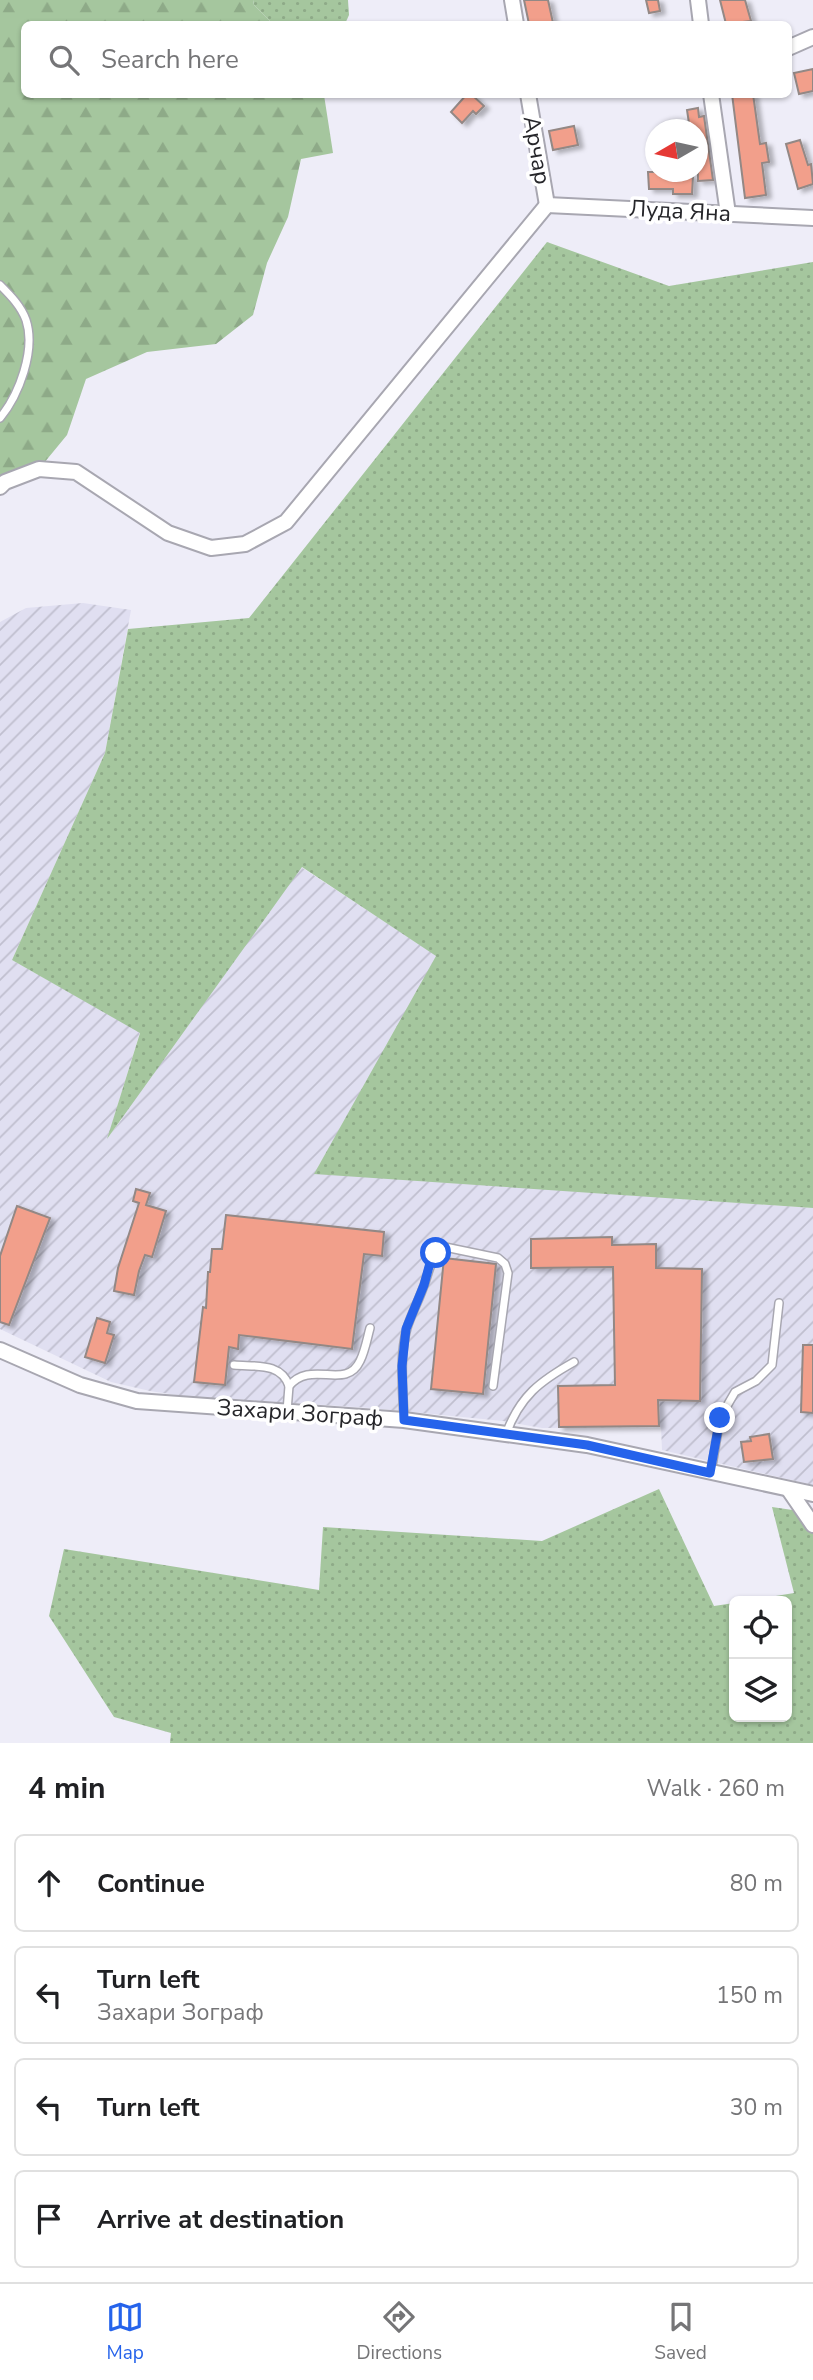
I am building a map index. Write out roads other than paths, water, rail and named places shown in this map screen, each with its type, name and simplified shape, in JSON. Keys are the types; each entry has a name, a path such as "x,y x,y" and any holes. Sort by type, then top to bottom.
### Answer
{"street":[{"path":"512,0 516,21"},
{"path":"698,0 701,21"},
{"path":"792,47 813,37"},
{"name":"Арчар","path":"529,98 547,205"},
{"path":"712,98 728,214"},
{"path":"0,487 5,482 39,469 76,472 168,533 211,548 245,544 286,522 547,205"},
{"name":"Луда Яна","path":"547,205 813,218"},
{"name":"Захари Зограф","path":"0,1350 80,1385 137,1401 404,1420 587,1445 813,1494"},
{"path":"789,1490 813,1525"}],"lane":[{"path":"0,285 15,299 26,321 28,355 20,383 0,418"},
{"path":"404,1420 402,1366 406,1329 430,1263 436,1253 445,1247 498,1258 505,1264 508,1273 493,1387"},
{"path":"710,1473 720,1418 735,1392 756,1381 772,1365 779,1303"},
{"path":"289,1386 294,1380 308,1373 338,1376 354,1370 360,1362 370,1328"},
{"path":"506,1434 513,1416 527,1395 547,1377 574,1363"},
{"path":"234,1365 277,1368 283,1373 289,1386 287,1412"}]}
